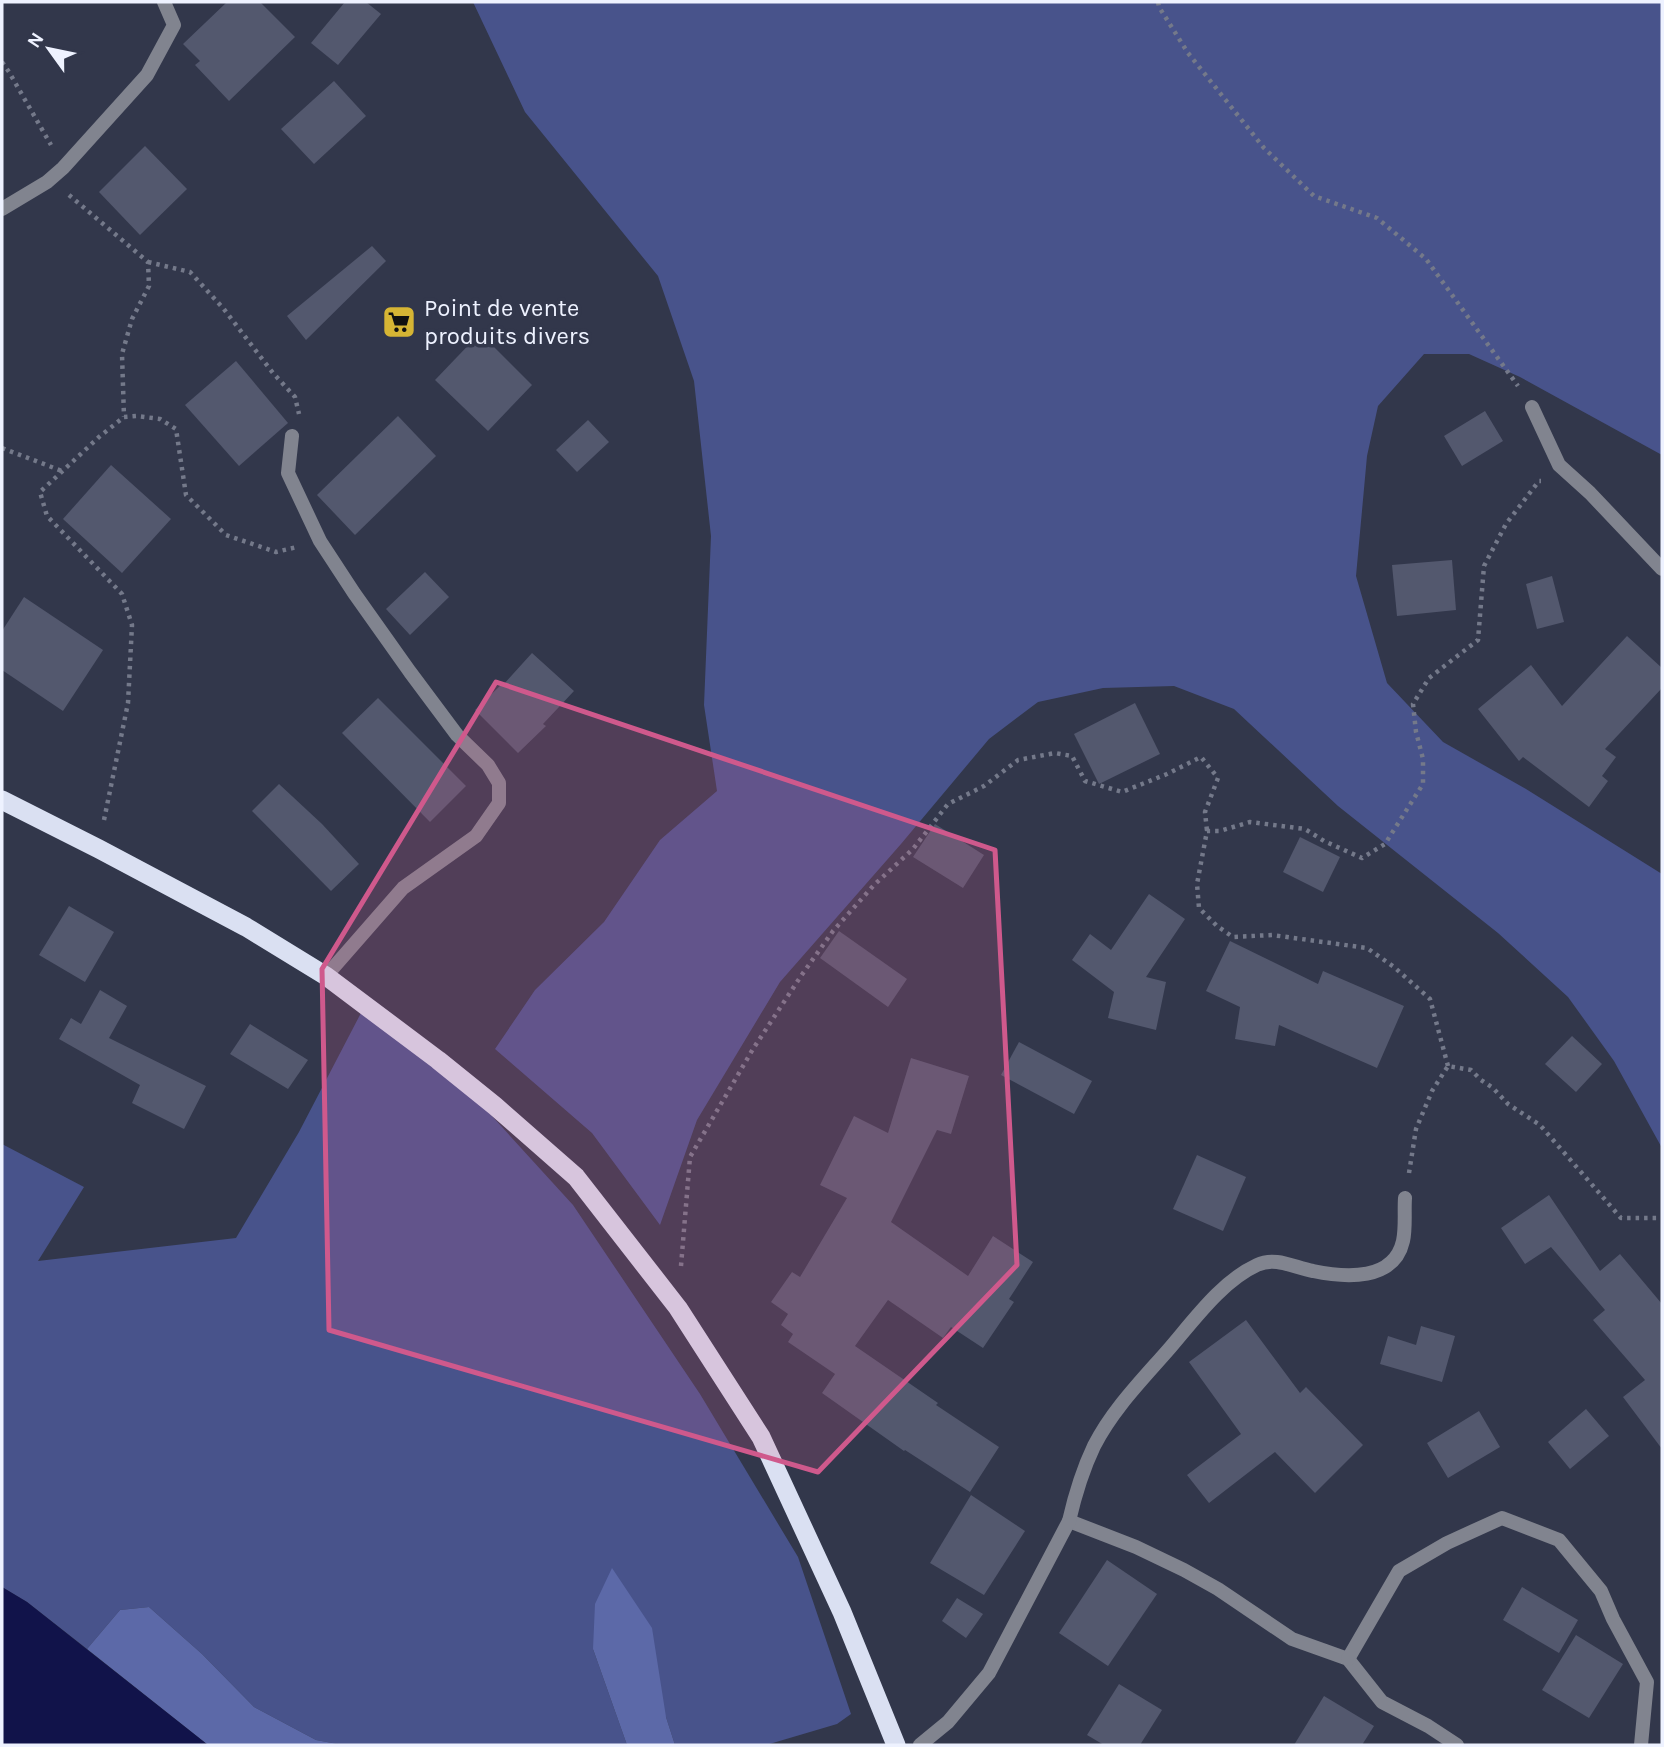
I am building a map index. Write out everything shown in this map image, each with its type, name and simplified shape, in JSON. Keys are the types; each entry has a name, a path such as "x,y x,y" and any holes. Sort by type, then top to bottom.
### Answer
{"highway":[{"path":"2,800 246,927 326,976 495,1106 576,1177 678,1308 761,1437 842,1612 895,1745"}],"street":[{"path":"2,209 47,182 63,168 147,75 174,25 164,2"},
{"path":"1532,407 1559,465 1590,493 1662,569"},
{"path":"292,436 288,473 320,541 410,672 457,735 488,765 499,783 499,803 477,836 403,888 326,976"},
{"path":"920,1745 948,1722 989,1673 1069,1521 1074,1498 1095,1444 1121,1403 1206,1307 1236,1276 1260,1263 1284,1262 1313,1271 1349,1275 1377,1272 1394,1262 1403,1241 1405,1198"},
{"path":"1348,1660 1399,1571 1447,1543 1502,1518 1559,1540 1601,1591 1647,1682 1641,1745"},
{"path":"1069,1521 1136,1547 1184,1570 1218,1589 1292,1639 1348,1660 1382,1702 1429,1726 1457,1745"}],"path":[{"path":"1158,2 1159,8 1196,64 1264,148 1314,196 1377,218 1426,258 1532,407"},
{"path":"2,62 63,168"},
{"path":"47,182 69,195 148,262 190,272 223,308 295,397 300,417 292,436"},
{"path":"124,417 122,354 132,318 149,286 148,262"},
{"path":"99,849 128,703 132,625 122,594 47,516 40,492 124,417 160,419 176,429 186,495 226,535 276,552 320,541"},
{"path":"2,448 62,471"},
{"path":"1207,831 1220,831 1250,822 1305,829 1362,858 1385,844 1423,784 1423,759 1413,704 1429,678 1478,640 1484,566 1506,524 1539,481 1590,493"},
{"path":"678,1308 690,1157 753,1049 801,976 833,931 874,885 913,849 948,804 984,786 1018,760 1055,753 1072,756 1085,781 1122,792 1201,757 1218,778 1205,812 1207,831 1197,884 1199,908 1233,937 1272,935 1367,948 1394,967 1430,999 1448,1066 1432,1091 1416,1129 1405,1198"},
{"path":"1448,1066 1471,1070 1493,1087 1508,1104 1540,1125 1621,1218 1662,1219"}],"highlighted area":[{"path":"496,682 995,850 1017,1265 818,1472 329,1330 322,969"}],"shaded area":[{"path":"473,2 1662,2 1662,455 1520,377 1469,354 1424,354 1378,406 1367,456 1356,576 1387,683 1443,742 1526,789 1662,874 1662,1148 1614,1061 1568,997 1498,933 1338,806 1234,709 1174,686 1103,688 1038,702 989,739 780,982 697,1120 660,1225 592,1133 495,1049 535,990 604,922 660,840 717,791 704,705 711,536 694,381 658,276 525,112"},
{"path":"362,1011 481,1104 573,1205 700,1394 798,1557 851,1714 837,1724 766,1745 675,1745 666,1717 593,1649 627,1745 343,1745 316,1740 254,1707 202,1654 149,1607 120,1610 87,1649 27,1602 2,1587 2,1144 84,1187 38,1261 236,1238 299,1132"},
{"path":"612,1568 652,1628 666,1717 675,1745 627,1745 593,1649 595,1604"},
{"path":"2,1587 27,1602 208,1745 2,1745"},
{"path":"149,1607 202,1654 254,1707 316,1740 343,1745 208,1745 87,1649 120,1610"}],"building":[{"path":"227,2 260,2 295,37 229,101 195,65 200,61 183,44"},
{"path":"345,2 366,2 381,14 338,65 311,43"},
{"path":"334,81 366,116 314,164 281,129"},
{"path":"145,146 187,189 140,235 99,192"},
{"path":"372,246 386,261 306,340 287,316"},
{"path":"480,333 532,385 488,431 435,380"},
{"path":"236,361 288,423 239,466 185,405"},
{"path":"1485,411 1503,441 1462,466 1444,436"},
{"path":"398,416 436,456 355,535 317,495"},
{"path":"588,420 609,442 577,472 556,450"},
{"path":"111,465 171,519 122,573 63,519"},
{"path":"1452,560 1456,610 1397,616 1392,565"},
{"path":"425,572 449,597 410,635 386,609"},
{"path":"1552,576 1564,622 1537,629 1526,584"},
{"path":"24,597 103,650 63,711 2,670 2,631"},
{"path":"1627,636 1662,668 1662,688 1605,749 1616,757 1602,776 1608,781 1589,807 1523,757 1519,761 1478,709 1531,665 1562,706"},
{"path":"532,653 574,691 543,724 546,726 518,753 475,710 504,684"},
{"path":"378,698 466,786 430,822 342,733"},
{"path":"1135,703 1160,754 1099,784 1074,734"},
{"path":"279,784 322,824 359,864 331,891 252,811"},
{"path":"935,824 984,855 963,888 913,857"},
{"path":"1300,837 1340,857 1323,892 1283,872"},
{"path":"1149,894 1185,919 1146,977 1166,982 1156,1030 1108,1018 1114,992 1072,960 1090,934 1111,950"},
{"path":"69,906 114,932 85,982 39,955"},
{"path":"839,931 907,979 888,1007 820,958"},
{"path":"1230,941 1318,984 1323,971 1404,1006 1377,1068 1279,1025 1275,1046 1235,1039 1240,1007 1206,991"},
{"path":"100,990 127,1006 109,1038 206,1086 184,1129 132,1103 140,1085 59,1039 71,1018 81,1024"},
{"path":"250,1024 308,1060 288,1089 230,1054"},
{"path":"1572,1036 1602,1064 1576,1092 1545,1064"},
{"path":"1019,1042 1092,1081 1074,1114 1001,1075"},
{"path":"911,1058 969,1076 951,1134 937,1130 891,1222 968,1276 993,1236 1033,1262 1009,1299 1014,1302 983,1348 951,1327 943,1338 888,1300 855,1346 999,1447 970,1492 904,1451 822,1393 835,1374 788,1342 793,1334 781,1325 788,1314 771,1302 792,1272 800,1277 847,1198 820,1185 854,1116 888,1133"},
{"path":"1197,1155 1246,1177 1223,1231 1173,1209"},
{"path":"1549,1195 1600,1271 1620,1254 1662,1304 1662,1449 1623,1397 1645,1380 1593,1320 1605,1310 1551,1247 1525,1264 1501,1228"},
{"path":"1246,1320 1300,1393 1306,1387 1363,1445 1315,1493 1275,1452 1209,1503 1187,1475 1241,1434 1189,1362"},
{"path":"1421,1326 1455,1336 1442,1382 1380,1364 1388,1336 1416,1345"},
{"path":"1586,1409 1609,1436 1570,1469 1548,1442"},
{"path":"1479,1411 1500,1447 1448,1478 1427,1443"},
{"path":"971,1495 1025,1531 984,1595 930,1563"},
{"path":"1107,1560 1157,1594 1108,1666 1059,1633"},
{"path":"1522,1587 1578,1620 1559,1653 1503,1620"},
{"path":"957,1598 983,1614 966,1638 942,1621"},
{"path":"1576,1635 1623,1664 1589,1718 1542,1690"},
{"path":"1119,1684 1162,1710 1140,1745 1104,1745 1087,1735"},
{"path":"1324,1696 1374,1726 1362,1745 1294,1745"}],"place":[{"name":"Point de vente produits divers","path":"399,322"}]}
